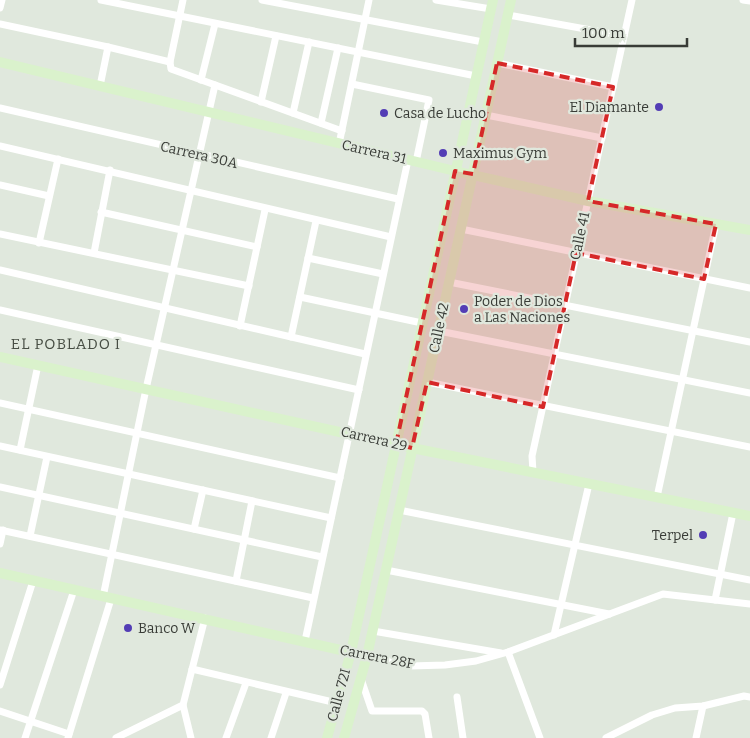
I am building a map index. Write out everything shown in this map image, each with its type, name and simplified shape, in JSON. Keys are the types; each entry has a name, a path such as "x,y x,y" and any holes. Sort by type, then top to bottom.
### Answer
{"street":[{"path":"0,8 2,0"},
{"path":"101,0 476,76"},
{"path":"171,66 183,0"},
{"path":"262,0 483,42"},
{"path":"339,144 369,0"},
{"path":"436,0 492,5"},
{"name":"Calle 42","path":"367,656 511,0"},
{"name":"Calle 41","path":"533,472 532,456 632,0"},
{"path":"743,0 750,1"},
{"name":"Calle 42","path":"351,652 492,5"},
{"path":"508,15 624,36"},
{"path":"0,24 108,47 171,66 215,86 342,131"},
{"path":"201,80 215,24"},
{"path":"261,102 276,36"},
{"path":"293,113 309,42"},
{"path":"100,86 108,47"},
{"path":"320,123 338,48"},
{"name":"Carrera 31","path":"0,62 339,144 588,201 750,230"},
{"path":"497,63 613,86"},
{"path":"305,641 398,199 412,161 429,100 352,84"},
{"path":"0,711 68,736 107,598 112,554 128,474 215,86"},
{"name":"Carrera 30A","path":"0,108 398,199"},
{"path":"486,115 602,138"},
{"path":"0,146 110,170 266,210 391,237"},
{"path":"39,243 58,158"},
{"path":"94,253 110,170"},
{"path":"0,185 49,196"},
{"path":"240,326 266,210"},
{"path":"101,212 257,247"},
{"path":"291,337 316,221"},
{"path":"657,497 716,224"},
{"path":"461,229 750,288"},
{"path":"0,234 249,286"},
{"path":"308,258 383,274"},
{"path":"0,270 365,354"},
{"path":"449,282 750,342"},
{"path":"300,298 422,323"},
{"path":"0,310 359,390"},
{"path":"439,331 750,393"},
{"name":"Carrera 29","path":"0,357 412,448 750,516"},
{"path":"20,450 38,365"},
{"path":"427,382 750,448"},
{"path":"0,403 340,478"},
{"path":"0,446 331,518"},
{"path":"30,536 47,457"},
{"path":"554,635 589,484"},
{"path":"0,487 322,557"},
{"path":"194,529 203,490"},
{"path":"236,580 252,501"},
{"path":"399,510 750,580"},
{"path":"715,600 733,512"},
{"path":"0,544 1,530 313,598"},
{"path":"386,570 610,614"},
{"name":"Carrera 28F","path":"0,573 107,598 206,618 410,666 436,666 476,661 506,653 663,594 750,604"},
{"path":"0,685 33,581"},
{"path":"25,738 74,590"},
{"path":"191,738 183,705 206,618"},
{"path":"373,631 506,653 540,738"},
{"name":"Calle 72I","path":"327,738 351,652"},
{"name":"Calle 72I","path":"344,738 367,656"},
{"path":"192,669 337,704"},
{"path":"361,679 372,712 422,711 425,714 429,738"},
{"path":"226,738 246,683"},
{"path":"271,738 286,693"},
{"path":"606,738 652,714 675,708 703,706 748,696"},
{"path":"457,697 463,738"},
{"path":"116,738 183,705"},
{"path":"696,738 703,706"}],"highlighted area":[{"path":"497,63 613,87 588,201 716,224 704,279 576,253 543,407 427,382 412,448 396,444 455,171 473,174"}],"place":[{"name":"El Diamante","path":"659,107"},
{"name":"Casa de Lucho","path":"384,113"},
{"name":"Maximus Gym","path":"443,153"},
{"name":"Poder de Dios a Las Naciones","path":"464,309"},
{"name":"Terpel","path":"703,535"},
{"name":"Banco W","path":"128,628"}],"district":[{"name":"EL POBLADO I","path":"66,344"}]}
